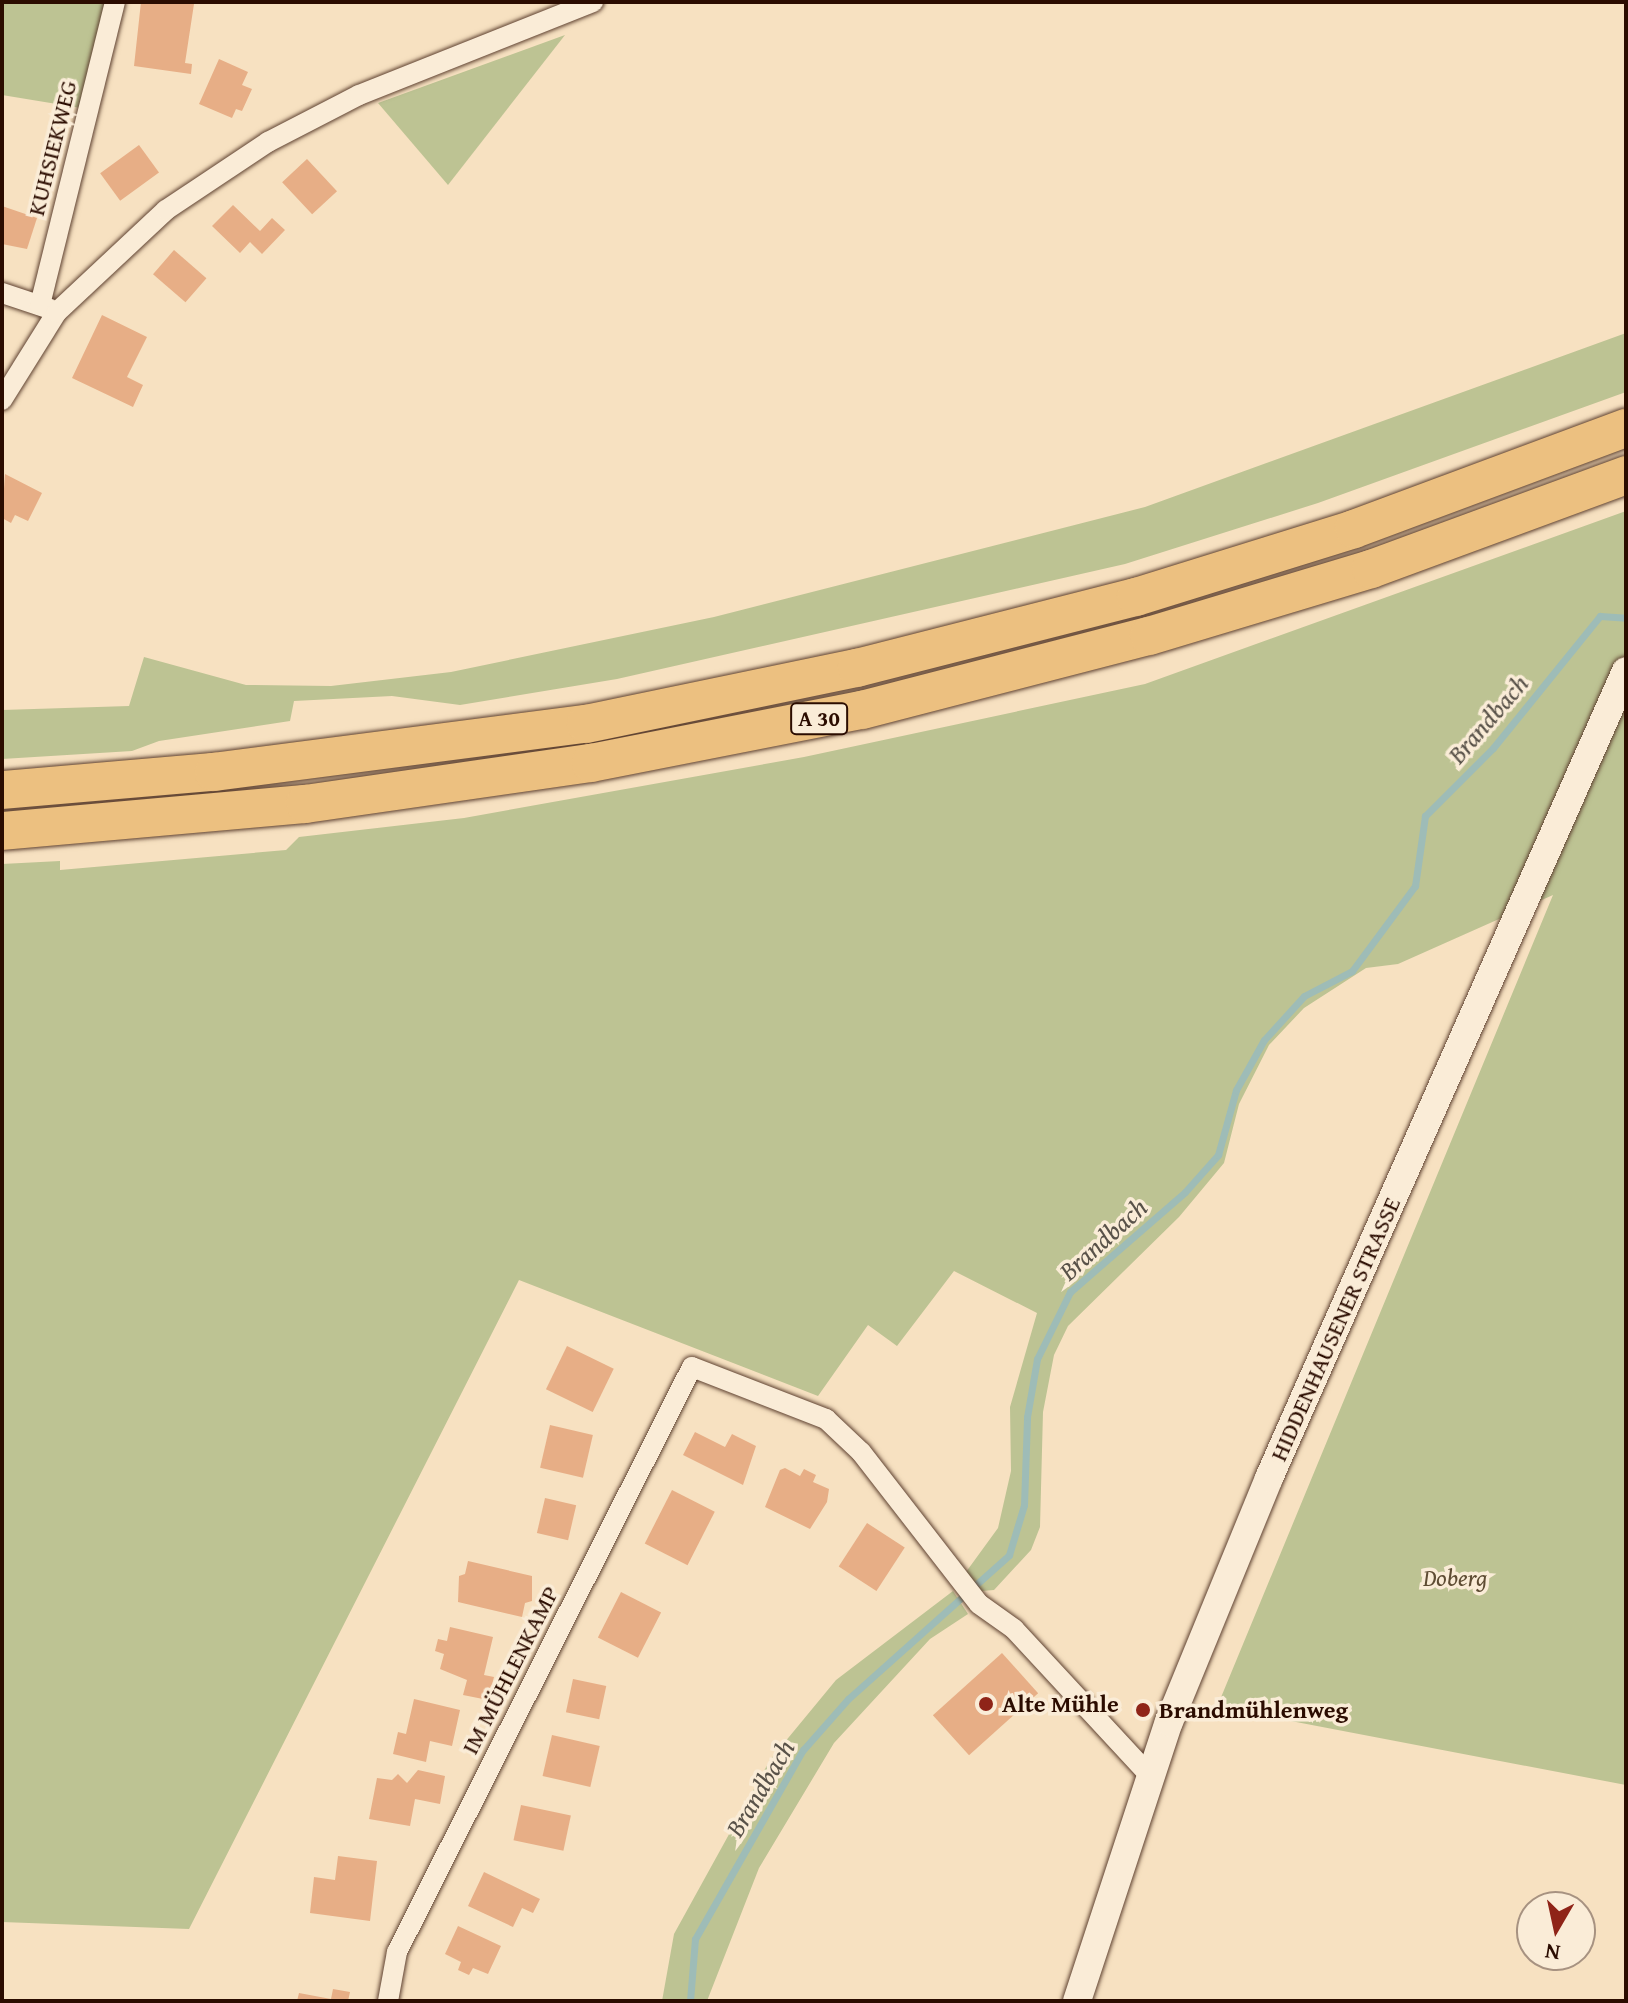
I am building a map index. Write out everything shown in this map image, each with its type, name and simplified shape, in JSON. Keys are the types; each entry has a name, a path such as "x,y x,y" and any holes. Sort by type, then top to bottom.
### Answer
{"highway":[{"name":"A 30","path":"2,790 214,772 571,726 857,668 1150,593 1368,524 1615,433"},
{"name":"A 30","path":"2,831 335,800 591,763 862,710 1149,636 1371,569 1618,478"}],"street":[{"name":"KUHSIEKWEG","path":"49,308 115,2"},
{"path":"2,400 49,308 166,210 268,142 359,95 593,2"},
{"path":"2,293 49,308"},
{"name":"HIDDENHAUSENER STRASSE","path":"1077,2001 1150,1776 1269,1478 1626,671"},
{"name":"IM MÜHLENKAMP","path":"388,2001 397,1952 692,1367 826,1419 861,1452 979,1604 1014,1629 1150,1776"}],"green space":[{"path":"2,2 116,2 81,108 2,95"},
{"path":"565,35 448,185 378,103"},
{"path":"1626,333 1626,392 1318,503 1125,564 617,679 460,705 392,696 294,701 290,721 159,741 132,751 2,759 2,710 129,706 144,657 246,685 331,686 451,672 714,617 1145,507"},
{"name":"Doberg","path":"1626,511 1626,1785 1217,1707 1553,895 1398,964 1366,968 1304,1008 1269,1045 1239,1104 1224,1163 1179,1217 1068,1326 1054,1355 1043,1412 1040,1527 1031,1550 994,1590 982,1591 966,1572 998,1528 1011,1471 1010,1407 1037,1313 954,1271 897,1346 868,1325 818,1396 519,1280 189,1929 2,1922 2,864 60,861 60,870 286,850 299,837 464,818 804,757 1145,684"},
{"path":"953,1591 968,1614 930,1639 834,1743 759,1868 707,2001 662,2001 674,1934 770,1760 836,1680"}],"building":[{"path":"141,2 194,4 185,63 192,64 191,74 134,66"},
{"path":"219,59 248,72 242,85 252,89 242,111 236,109 232,118 199,104"},
{"path":"139,145 159,173 120,201 100,173"},
{"path":"307,159 337,191 312,214 282,182"},
{"path":"233,205 260,231 272,218 285,230 262,254 250,242 240,253 212,226"},
{"path":"2,206 37,218 27,249 2,244"},
{"path":"174,250 206,278 185,302 153,274"},
{"path":"102,315 147,337 127,377 143,385 133,407 72,378"},
{"path":"5,474 42,493 28,521 15,515 11,523 2,518"},
{"path":"567,1346 614,1369 593,1412 546,1389"},
{"path":"550,1425 593,1435 583,1478 540,1468"},
{"path":"695,1432 725,1447 732,1434 756,1446 743,1485 683,1455"},
{"path":"785,1468 800,1476 804,1469 816,1475 813,1482 829,1489 827,1502 810,1529 765,1507 780,1470"},
{"path":"672,1490 715,1512 688,1565 645,1543"},
{"path":"545,1498 576,1505 568,1540 537,1533"},
{"path":"867,1523 905,1548 876,1591 839,1567"},
{"path":"468,1561 532,1576 532,1601 525,1603 522,1617 458,1602 459,1576 465,1574"},
{"path":"621,1592 661,1612 638,1658 598,1637"},
{"path":"450,1627 493,1637 484,1675 494,1677 488,1700 463,1695 467,1680 440,1669 444,1654 435,1651 438,1639 447,1641"},
{"name":"Alte Mühle","path":"1002,1653 1038,1693 969,1755 933,1715"},
{"path":"573,1679 606,1686 599,1719 566,1712"},
{"path":"414,1699 460,1710 452,1746 430,1741 426,1762 393,1754 398,1732 406,1734"},
{"path":"552,1735 600,1746 590,1787 543,1776"},
{"path":"418,1770 445,1776 440,1804 415,1799 410,1826 369,1819 377,1778 392,1780 398,1774 407,1783"},
{"path":"521,1805 571,1816 563,1851 514,1840"},
{"path":"338,1856 377,1861 370,1921 310,1913 314,1877 335,1880"},
{"path":"484,1872 540,1899 533,1913 522,1908 513,1927 468,1906"},
{"path":"458,1926 501,1946 488,1974 473,1968 469,1975 458,1970 461,1962 445,1954"},
{"path":"333,1989 350,1992 348,2001 297,2001 299,1993 331,1999"}],"waterway":[{"name":"Brandbach","path":"690,2001 695,1939 803,1750 848,1699 1009,1555 1024,1505 1027,1417 1037,1359 1070,1292 1185,1192 1218,1155 1236,1090 1264,1040 1304,996 1352,971 1415,886 1425,816 1493,748 1600,616 1626,618"}],"place":[{"name":"Alte Mühle","path":"986,1704"},
{"name":"Brandmühlenweg","path":"1143,1710"}]}
